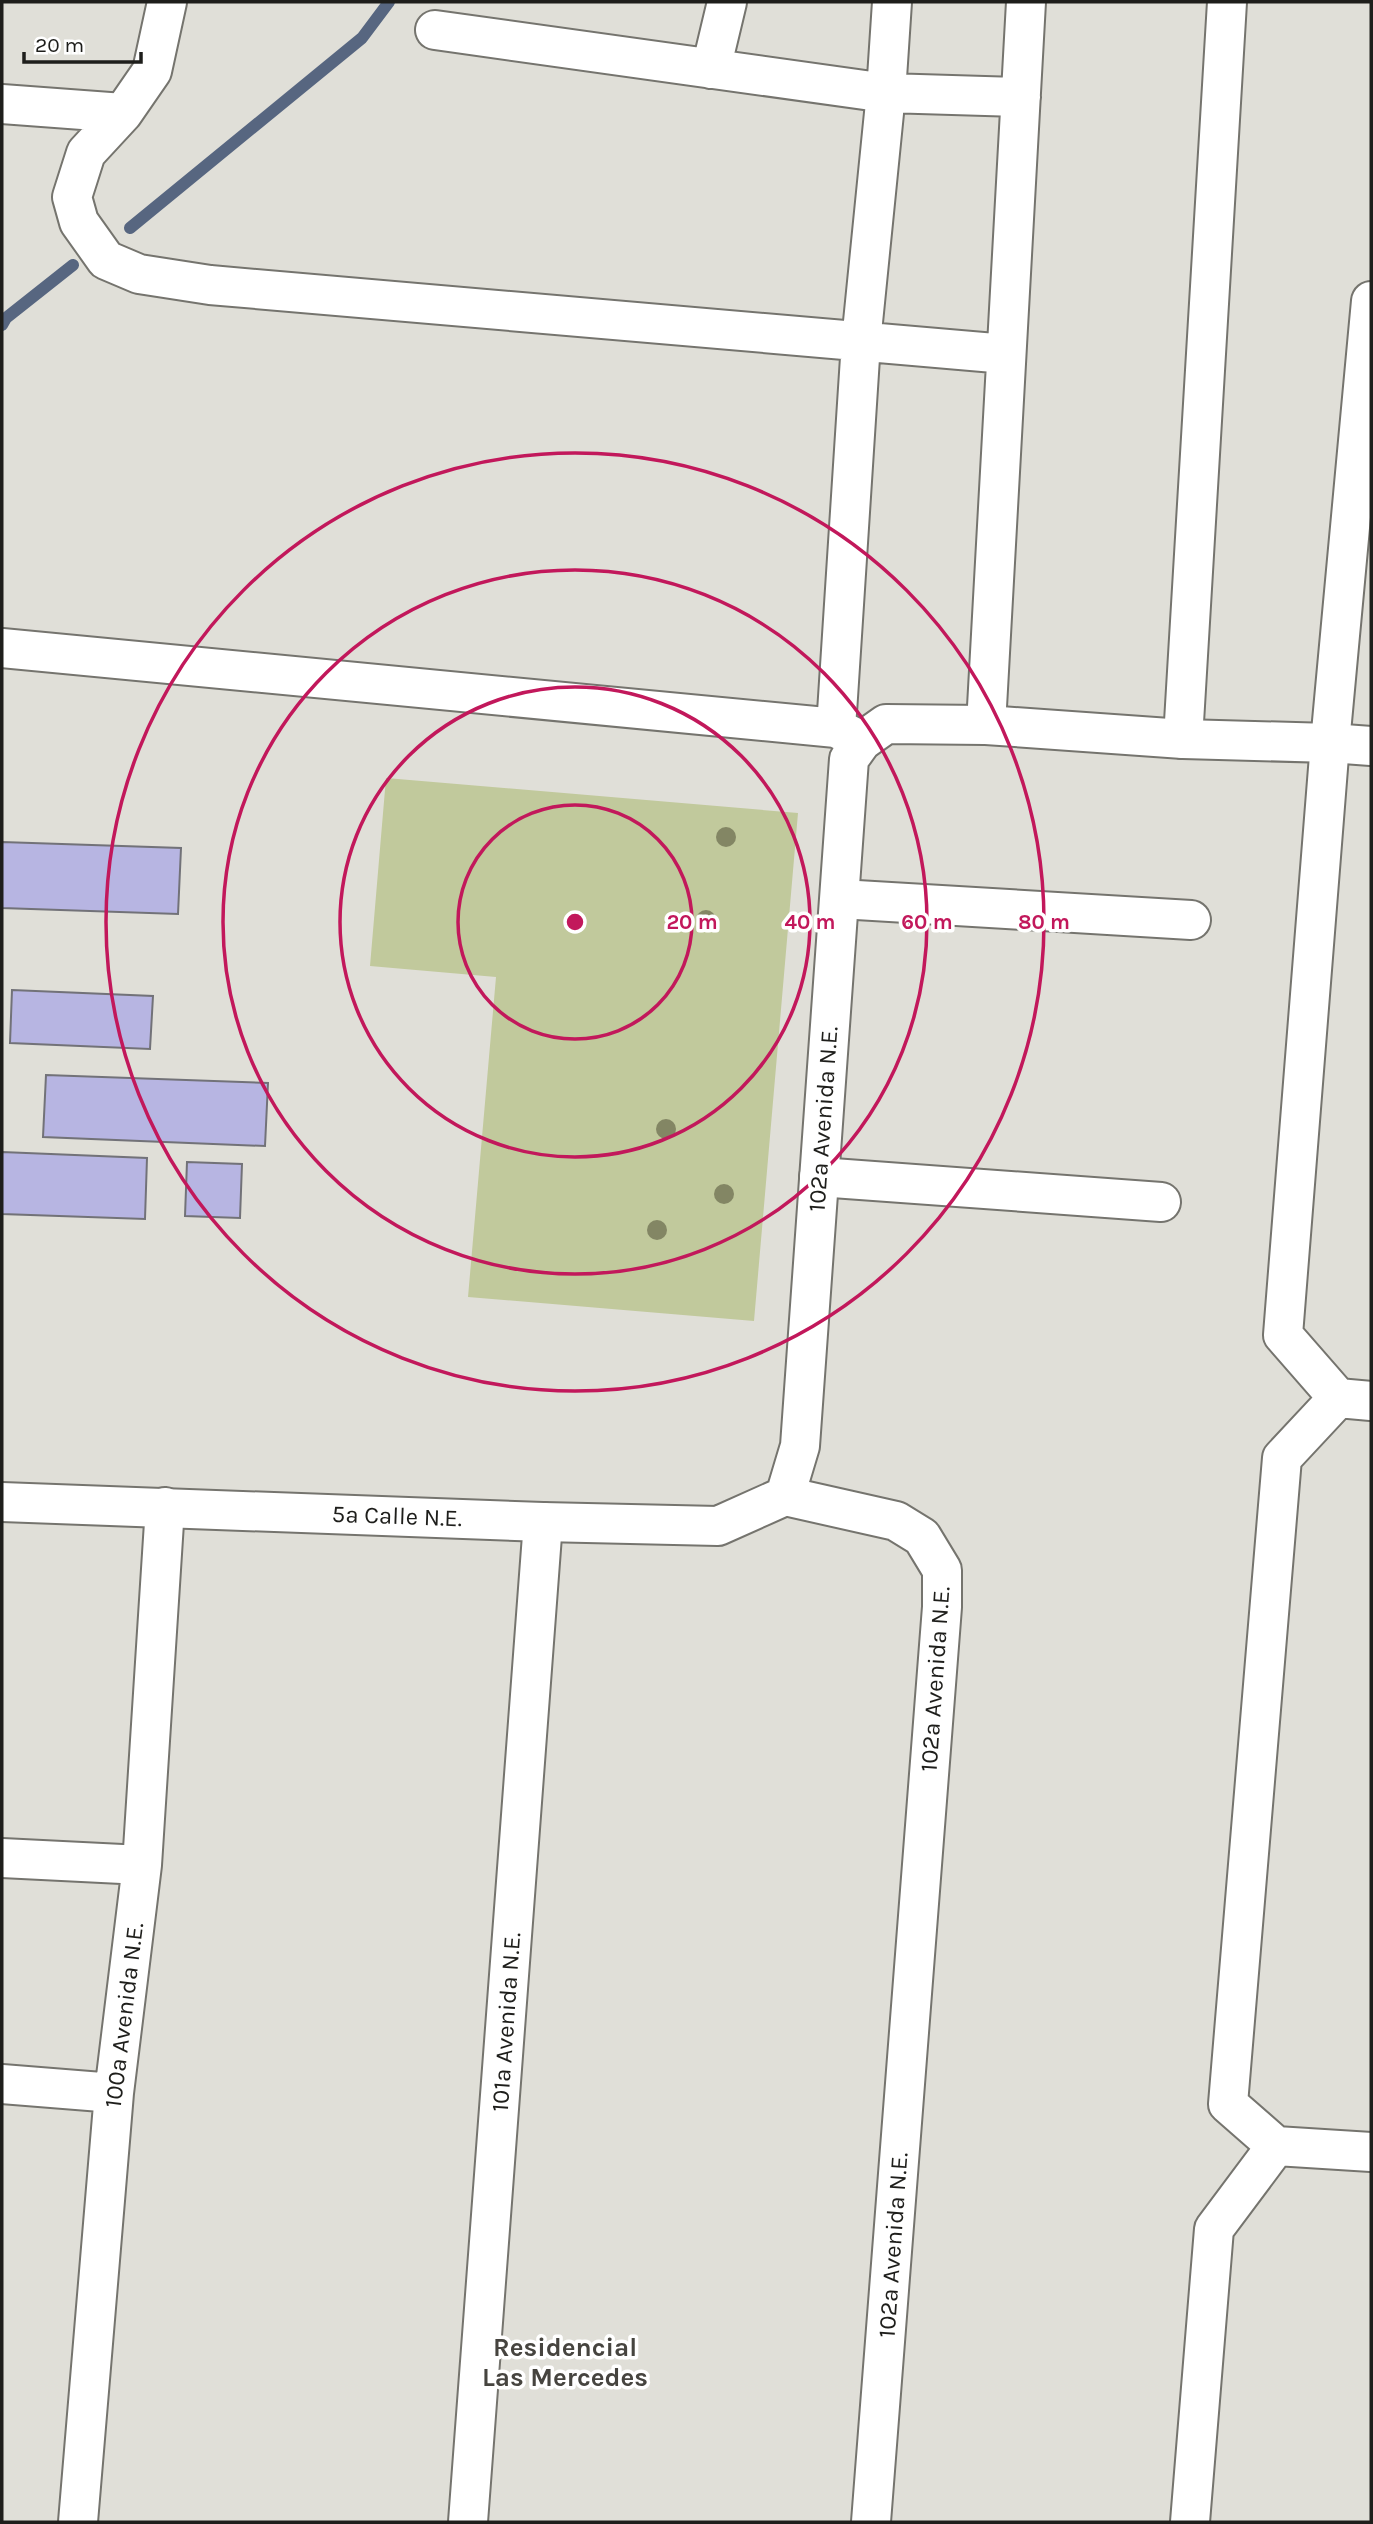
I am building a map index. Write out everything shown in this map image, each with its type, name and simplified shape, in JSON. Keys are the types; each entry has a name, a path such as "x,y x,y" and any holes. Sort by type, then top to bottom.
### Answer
{"street":[{"path":"167,2 152,71 123,113 86,153 72,197 79,222 106,260 139,274 210,285 1006,354"},
{"path":"711,69 727,2"},
{"path":"849,734 861,342 886,93 892,2"},
{"path":"986,724 1026,2"},
{"path":"1183,739 1227,2"},
{"path":"435,30 886,93 1021,97"},
{"path":"2,104 123,113"},
{"path":"1371,301 1330,743 1283,1335 1355,1400 1282,1458 1228,2104 1276,2146 1371,2152"},
{"path":"2,648 849,734 886,724 986,724 1183,739 1371,746"},
{"name":"102a Avenida N.E.","path":"849,734 840,899 800,1446 785,1496 896,1521 922,1537 942,1570 942,1607 872,2522"},
{"path":"840,899 1191,920"},
{"path":"819,1177 1161,1202"},
{"name":"5a Calle N.E.","path":"2,1502 718,1526 785,1496"},
{"name":"100a Avenida N.E.","path":"78,2522 114,2093 142,1865 165,1507"},
{"name":"101a Avenida N.E.","path":"468,2522 543,1522"},
{"path":"2,1858 142,1865"},
{"path":"2,2084 114,2093"},
{"path":"1190,2522 1214,2229 1276,2146"}],"green space":[{"path":"386,778 798,813 754,1321 468,1297 496,977 370,966"}],"building":[{"path":"2,842 181,848 178,914 2,908"},
{"path":"12,990 153,996 150,1049 10,1043"},
{"path":"46,1075 268,1083 265,1146 43,1137"},
{"path":"2,1152 147,1158 145,1219 2,1214"},
{"path":"187,1162 242,1164 240,1218 185,1216"}],"waterway":[{"path":"130,228 362,38 389,2"},
{"path":"2,325 6,318 73,265"}],"district":[{"name":"Residencial Las Mercedes","path":"565,2362"}]}
